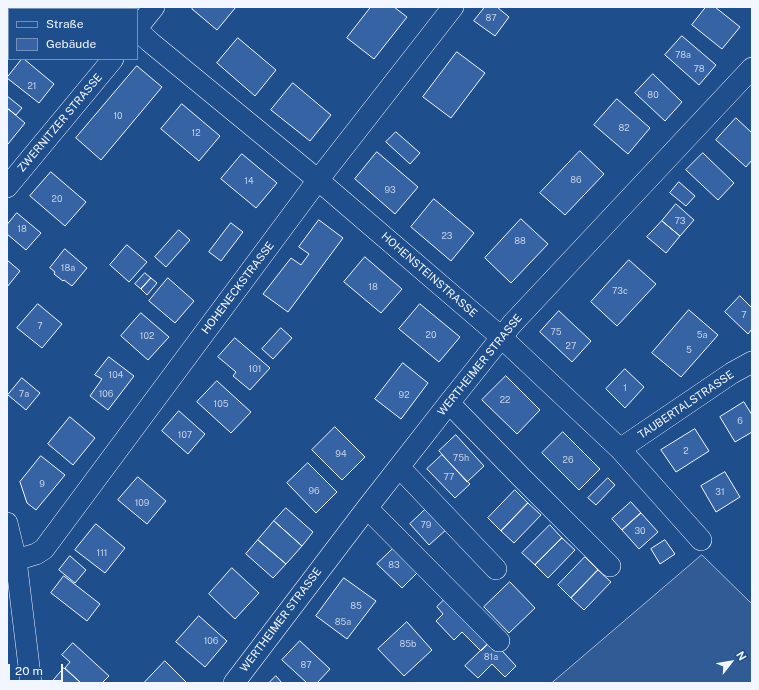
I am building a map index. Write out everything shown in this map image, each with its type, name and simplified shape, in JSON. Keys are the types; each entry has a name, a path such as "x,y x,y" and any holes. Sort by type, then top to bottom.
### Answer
{"street":[{"path":"138,28 154,7"},
{"name":"HOHENECKSTRASSE","path":"16,560 36,554 44,549 318,180 454,7"},
{"name":"HOHENSTEINSTRASSE","path":"138,30 150,42 318,180 501,337 620,449 701,540"},
{"name":"ZWERNITZER STRASSE","path":"7,187 112,60"},
{"name":"WERTHEIMER STRASSE","path":"234,683 367,508 501,337 752,68"},
{"name":"TAUBERTALSTRASSE","path":"620,449 732,373 752,362"},
{"path":"449,402 610,566"},
{"path":"399,467 496,569"},
{"path":"367,508 499,641"},
{"path":"7,523 16,560 31,683"}],"shaded area":[{"path":"702,555 752,604 752,683 552,683"}],"building":[{"path":"32,7 60,7 59,8 31,8"},
{"path":"194,7 236,7 217,30 192,9"},
{"path":"371,7 394,7 407,17 374,59 347,38"},
{"path":"485,7 497,7 509,17 495,36 474,21"},
{"path":"706,7 715,7 740,27 722,49 692,25"},
{"path":"7,11 8,22 7,23"},
{"path":"682,36 716,65 699,85 665,55"},
{"path":"238,38 276,70 255,96 217,63"},
{"path":"457,52 485,73 451,118 423,97"},
{"path":"21,60 25,60 54,84 39,103 7,78"},
{"path":"137,66 162,87 101,160 76,138"},
{"path":"653,74 682,102 665,121 635,93"},
{"path":"293,83 331,115 310,141 271,110"},
{"path":"7,96 22,108 16,115 7,108"},
{"path":"617,99 650,128 628,154 594,125"},
{"path":"182,104 220,136 199,161 161,129"},
{"path":"7,108 25,123 8,144 7,143"},
{"path":"736,118 752,133 752,160 746,167 716,140"},
{"path":"396,132 420,153 410,164 386,142"},
{"path":"580,151 604,174 565,215 540,193"},
{"path":"377,152 418,187 395,214 355,179"},
{"path":"703,153 734,183 718,200 686,170"},
{"path":"242,154 277,183 256,208 221,179"},
{"path":"51,172 86,202 65,226 30,196"},
{"path":"679,182 695,196 686,206 670,193"},
{"path":"434,199 474,233 451,261 411,227"},
{"path":"676,204 694,220 680,236 662,221"},
{"path":"17,213 41,233 26,250 7,234 7,225"},
{"path":"521,219 548,244 511,283 485,258"},
{"path":"319,220 343,238 288,312 263,294 291,258 301,265 309,254 299,247"},
{"path":"662,221 680,236 666,253 647,237"},
{"path":"231,223 243,232 221,261 209,252"},
{"path":"179,230 190,240 166,267 155,257"},
{"path":"127,245 147,262 129,282 110,265"},
{"path":"65,249 87,268 72,286 54,274 55,272 50,268"},
{"path":"365,257 402,289 381,313 344,282"},
{"path":"7,260 20,271 7,287"},
{"path":"629,260 656,284 617,326 591,302"},
{"path":"145,273 151,278 141,289 135,284"},
{"path":"151,278 157,283 147,295 141,289"},
{"path":"168,278 194,301 175,323 149,301"},
{"path":"740,296 752,308 752,329 748,334 725,312"},
{"path":"38,304 62,324 42,348 17,328"},
{"path":"420,304 460,337 439,362 399,329"},
{"path":"689,310 718,335 681,377 652,353"},
{"path":"559,311 591,341 572,362 540,332"},
{"path":"141,313 169,337 148,360 121,336"},
{"path":"281,328 292,338 273,359 262,349"},
{"path":"235,338 270,368 250,390 233,376 236,372 218,357"},
{"path":"109,357 134,376 108,410 90,396 102,379 95,375"},
{"path":"403,363 428,383 401,419 375,399"},
{"path":"625,369 644,387 625,408 606,389"},
{"path":"506,376 540,410 517,434 482,400"},
{"path":"22,378 40,393 26,410 8,395"},
{"path":"217,381 251,412 231,433 197,402"},
{"path":"744,402 752,415 752,432 735,442 720,417"},
{"path":"179,411 205,434 188,454 162,431"},
{"path":"70,417 95,438 73,465 48,444"},
{"path":"335,427 365,457 342,480 312,450"},
{"path":"695,429 709,451 676,472 661,450"},
{"path":"563,432 600,469 579,490 542,453"},
{"path":"456,435 484,466 467,482 439,451"},
{"path":"442,455 470,484 455,498 427,469"},
{"path":"41,456 65,475 36,510 27,503 20,482"},
{"path":"308,463 337,492 316,513 287,483"},
{"path":"725,472 740,497 716,512 701,486"},
{"path":"138,477 166,501 147,524 118,500"},
{"path":"608,478 615,485 596,505 588,498"},
{"path":"515,490 528,503 501,531 488,518"},
{"path":"631,502 641,513 622,530 612,519"},
{"path":"528,503 541,515 514,543 501,531"},
{"path":"286,508 313,532 302,546 274,521"},
{"path":"427,508 447,529 429,545 410,524"},
{"path":"641,513 658,532 639,549 622,530"},
{"path":"274,521 302,546 286,564 258,540"},
{"path":"96,524 125,548 105,573 75,550"},
{"path":"550,525 562,538 535,565 522,553"},
{"path":"562,538 575,550 548,578 535,565"},
{"path":"258,540 286,564 273,578 246,554"},
{"path":"665,540 675,554 660,564 651,549"},
{"path":"398,544 422,568 402,588 377,564"},
{"path":"70,556 86,570 75,583 59,570"},
{"path":"585,557 598,570 571,598 558,585"},
{"path":"232,568 259,593 235,619 209,594"},
{"path":"598,570 611,582 584,610 571,598"},
{"path":"64,576 100,604 87,621 51,593"},
{"path":"344,578 376,601 347,639 316,616"},
{"path":"510,582 535,608 509,633 484,607"},
{"path":"448,596 492,640 481,651 462,632 454,640 436,621 443,614 437,607"},
{"path":"199,616 227,641 205,667 176,642"},
{"path":"407,622 432,650 404,676 378,649"},
{"path":"492,640 516,666 505,677 492,664 478,678 465,666"},
{"path":"300,641 330,669 317,683 307,683 282,660"},
{"path":"73,643 109,676 102,683 81,683 65,668 70,662 62,655"},
{"path":"165,661 187,683 144,683"},
{"path":"64,668 81,683 51,683"},
{"path":"276,676 282,683 269,683"}]}
